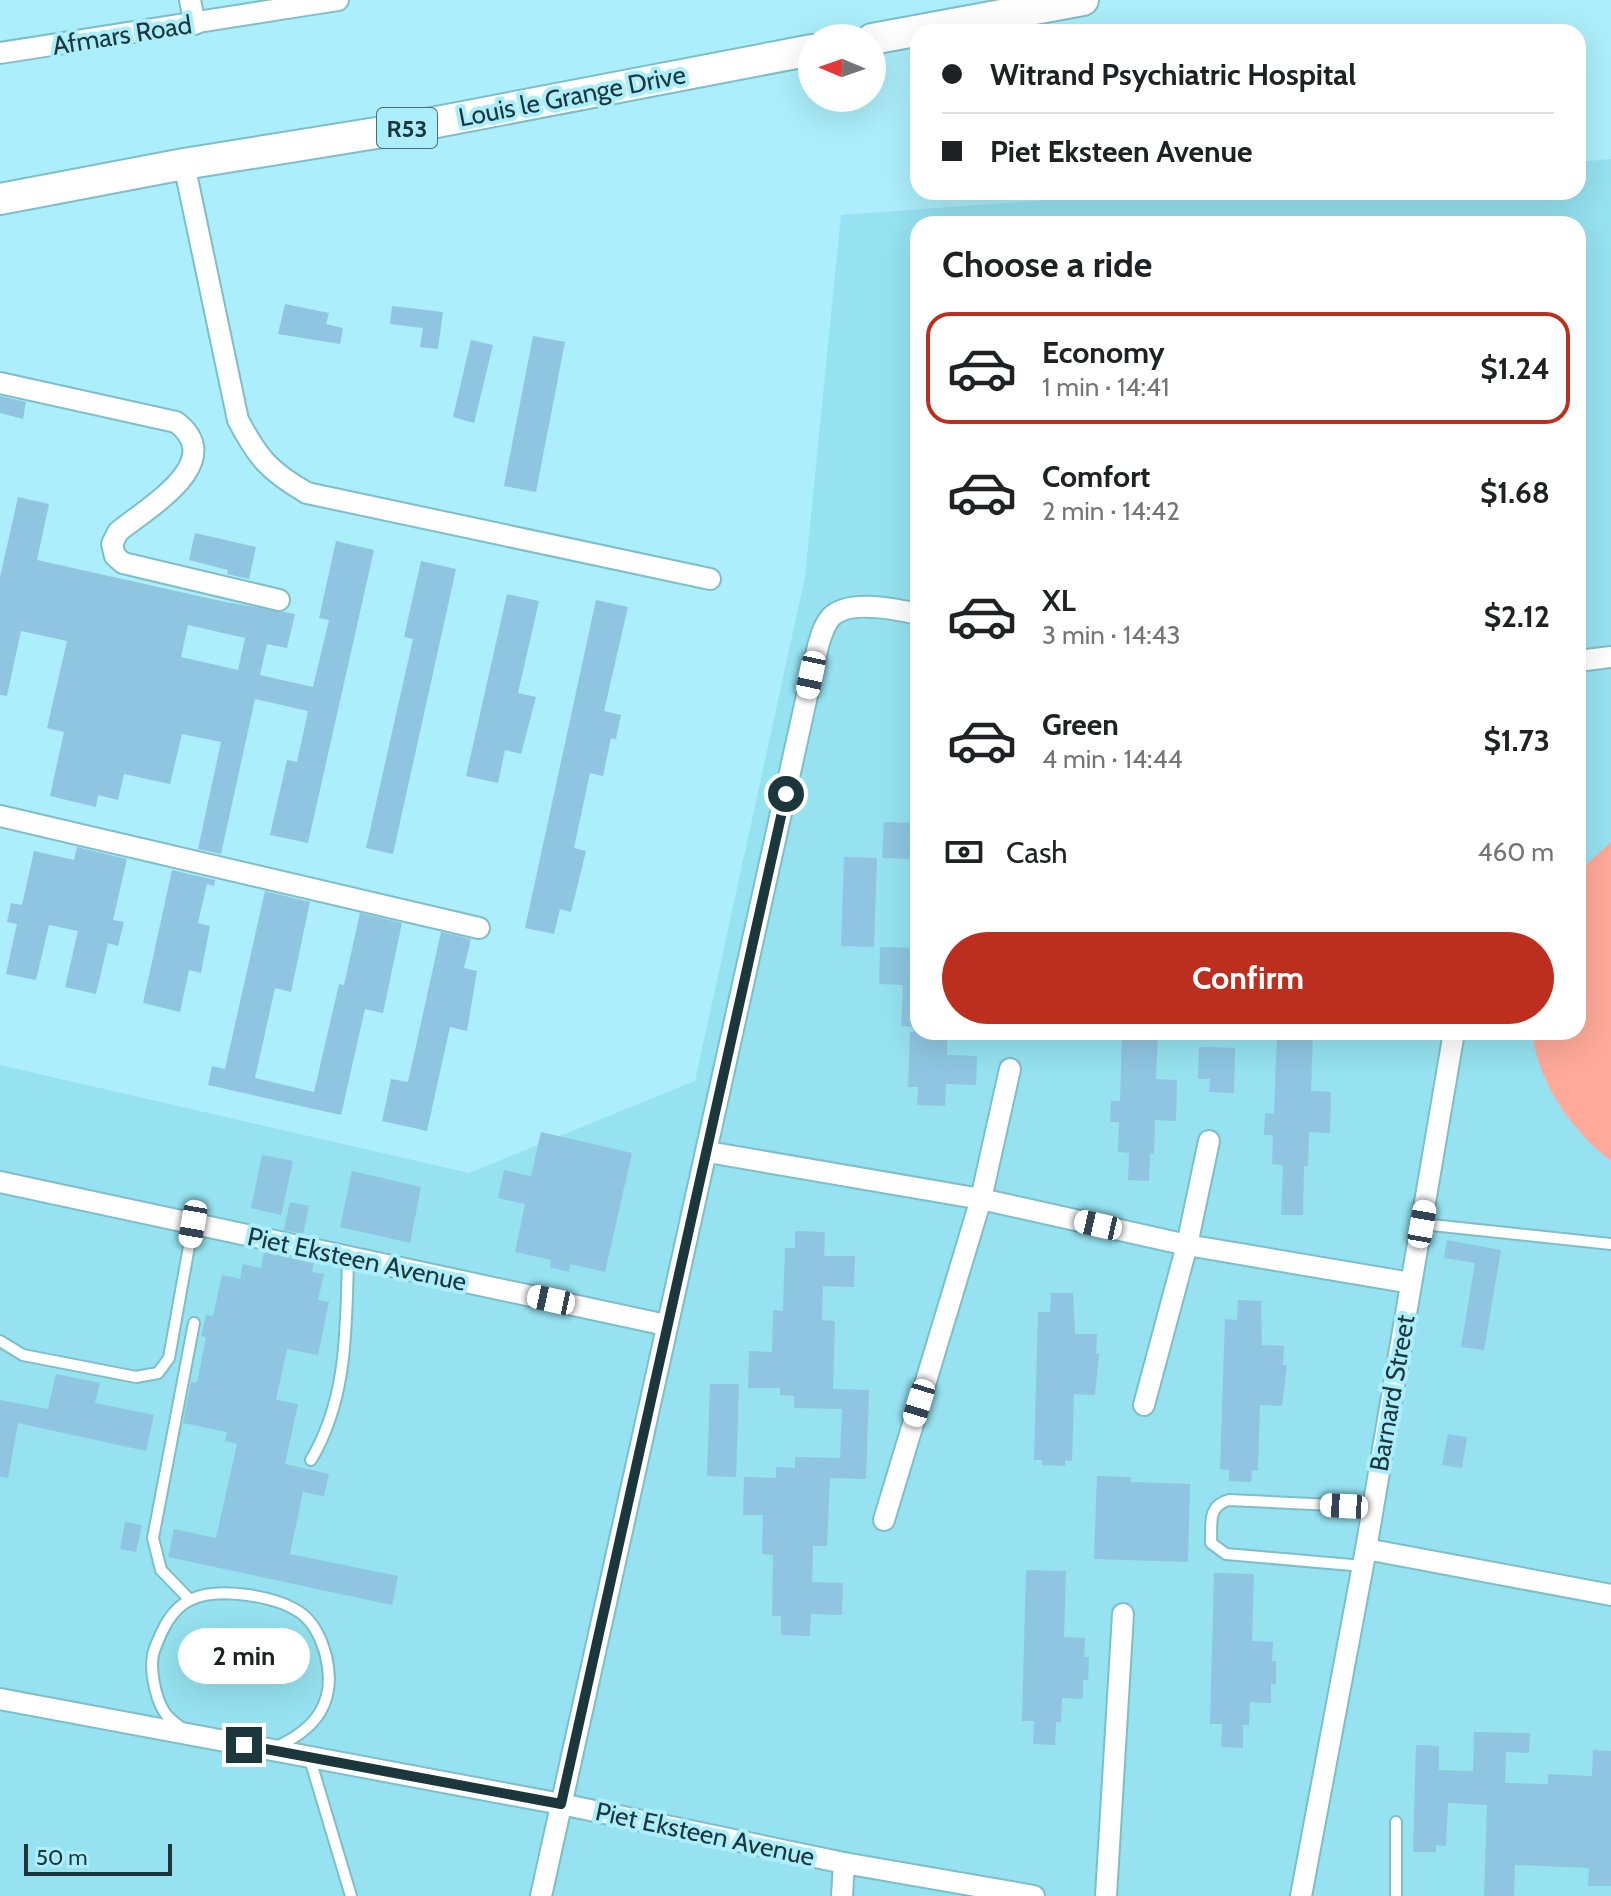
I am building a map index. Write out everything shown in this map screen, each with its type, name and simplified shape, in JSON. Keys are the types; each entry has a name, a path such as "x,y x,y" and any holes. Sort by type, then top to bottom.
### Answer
{"main road":[{"path":"953,24 1083,0"},
{"path":"886,36 910,32"},
{"name":"Louis le Grange Drive","path":"0,199 184,164 395,130 798,53"}],"street":[{"path":"190,0 195,24"},
{"name":"Afmars Road","path":"0,53 338,0"},
{"path":"184,164 238,420 254,451 276,475 307,493 710,579"},
{"path":"0,383 176,422 186,429 192,440 190,467 182,481 118,532 112,544 115,556 123,563 279,600"},
{"path":"541,1896 822,632 839,611 884,607 910,612"},
{"path":"1586,660 1611,657"},
{"path":"0,816 479,928"},
{"name":"Barnard Street","path":"1301,1896 1365,1557 1453,1040"},
{"path":"884,1520 981,1199 1010,1069"},
{"path":"1144,1405 1187,1245 1209,1141"},
{"path":"708,1152 981,1199 1187,1245 1411,1283"},
{"name":"Piet Eksteen Avenue","path":"0,1182 666,1325"},
{"path":"1365,1557 1611,1595"},
{"path":"1106,1896 1123,1614"},
{"name":"Piet Eksteen Avenue","path":"0,1699 561,1804 844,1863 1034,1896"},
{"path":"842,1896 844,1863"}],"lane":[{"path":"0,1341 23,1355 117,1374 148,1377 158,1373 169,1358 193,1224"},
{"path":"1422,1224 1611,1244"},
{"path":"311,1460 326,1436 336,1403 345,1350 348,1257"},
{"path":"190,1600 161,1570 153,1538 194,1323"},
{"path":"1365,1557 1226,1554 1211,1543 1212,1510 1218,1503 1229,1500 1373,1507"},
{"path":"190,1736 166,1714 155,1685 153,1654 165,1622 190,1600 225,1593 273,1599 303,1615 322,1640 330,1673 325,1706 300,1736 270,1750"},
{"path":"309,1756 351,1896"},
{"path":"1396,1822 1396,1896"}],"shaded area":[{"path":"1611,159 1611,1896 0,1896 0,1065 469,1173 695,1081 805,577 841,215 1046,200 1586,200 1586,161"},
{"path":"1611,842 1611,1161 1582,1135 1559,1104 1542,1070 1534,1040 1586,1040 1586,865"}],"building":[{"path":"285,304 329,313 326,324 343,328 340,344 278,334"},
{"path":"392,306 443,312 438,349 420,347 423,328 390,324"},
{"path":"533,336 565,342 536,492 504,486"},
{"path":"471,340 493,345 474,423 453,417"},
{"path":"0,396 26,402 23,419 0,413"},
{"path":"18,497 49,504 37,560 221,601 295,614 287,648 267,644 260,675 313,687 329,620 319,618 336,541 374,550 308,843 270,835 287,760 297,762 308,711 255,699 221,854 198,849 221,742 182,734 170,784 124,774 118,800 98,795 96,807 50,796 64,732 47,728 67,641 21,631 7,696 0,695 0,577","holes":["188,625 245,638 238,670 181,657"]},
{"path":"195,533 256,547 249,579 189,560"},
{"path":"421,561 456,569 393,854 366,848 413,639 404,637"},
{"path":"507,594 539,601 518,693 536,697 521,754 505,750 498,783 466,776"},
{"path":"596,600 628,607 604,711 621,715 616,739 611,738 603,776 590,773 574,848 586,851 571,912 560,909 554,934 525,928"},
{"path":"884,822 910,823 910,859 882,858"},
{"path":"77,847 127,859 113,920 124,922 118,946 108,943 96,994 65,987 78,931 49,925 36,980 6,974 17,924 7,922 11,903 22,905 34,851 74,860"},
{"path":"844,857 877,858 874,947 841,946"},
{"path":"172,870 215,880 214,886 207,884 198,923 210,926 201,973 189,970 180,1012 143,1003"},
{"path":"265,891 310,902 291,992 275,988 255,1078 314,1092 339,984 344,985 360,913 402,923 383,1013 365,1009 341,1115 208,1085 212,1066 225,1069"},
{"path":"441,932 471,939 464,968 477,971 467,1031 450,1027 427,1131 382,1121 391,1079 408,1082"},
{"path":"880,947 910,948 910,1027 901,1026 903,985 879,984"},
{"path":"910,1032 910,1040 947,1040 947,1055 977,1056 976,1085 946,1084 945,1106 917,1105 918,1087 908,1087"},
{"path":"1122,1040 1158,1040 1156,1079 1177,1080 1176,1121 1155,1120 1149,1181 1128,1180 1129,1153 1118,1152 1119,1122 1110,1122 1111,1101 1120,1101"},
{"path":"1277,1040 1313,1040 1311,1091 1331,1092 1330,1133 1309,1132 1308,1166 1304,1166 1303,1215 1281,1215 1283,1165 1272,1164 1273,1135 1264,1135 1265,1113 1274,1114"},
{"path":"1199,1047 1235,1048 1234,1093 1209,1092 1210,1079 1198,1079"},
{"path":"541,1132 632,1153 605,1272 570,1264 569,1272 550,1267 551,1260 515,1252 525,1204 498,1198 504,1170 531,1176"},
{"path":"262,1155 293,1161 281,1215 251,1208"},
{"path":"352,1171 421,1187 410,1243 340,1227"},
{"path":"290,1202 309,1206 303,1234 284,1230"},
{"path":"795,1231 825,1232 824,1256 855,1256 854,1287 823,1286 822,1320 835,1321 833,1389 869,1390 866,1479 830,1478 827,1546 813,1546 812,1582 843,1583 842,1615 811,1614 810,1636 781,1635 781,1616 772,1616 773,1555 762,1554 763,1515 743,1515 744,1477 776,1478 776,1467 795,1468 795,1457 840,1458 842,1409 794,1408 794,1396 780,1395 780,1388 748,1388 749,1351 772,1352 773,1310 783,1311 785,1248 795,1248"},
{"path":"1447,1240 1501,1250 1484,1350 1461,1347 1475,1263 1444,1258"},
{"path":"264,1252 314,1263 312,1272 324,1274 318,1300 329,1302 318,1355 287,1349 276,1400 298,1404 285,1464 329,1474 324,1496 303,1492 290,1554 398,1576 392,1605 168,1557 174,1529 216,1538 237,1444 225,1441 227,1432 183,1423 191,1382 197,1383 206,1337 201,1336 206,1315 213,1316 222,1275 240,1279 243,1264 261,1268"},
{"path":"1051,1293 1073,1293 1075,1334 1097,1334 1096,1354 1099,1354 1095,1395 1074,1394 1072,1461 1065,1460 1065,1466 1042,1465 1042,1460 1034,1460 1038,1312 1050,1312"},
{"path":"1238,1300 1261,1301 1262,1345 1284,1346 1283,1365 1287,1365 1282,1406 1260,1405 1258,1471 1252,1470 1251,1482 1229,1481 1229,1470 1220,1469 1225,1319 1237,1320"},
{"path":"56,1374 100,1383 95,1403 154,1415 146,1451 18,1423 8,1478 0,1477 0,1400 48,1409"},
{"path":"710,1384 739,1384 736,1477 707,1476"},
{"path":"1448,1434 1467,1437 1462,1468 1442,1465"},
{"path":"1097,1476 1131,1477 1131,1482 1190,1484 1188,1562 1094,1559"},
{"path":"125,1522 142,1525 136,1552 120,1549"},
{"path":"1026,1570 1066,1571 1064,1637 1085,1638 1084,1657 1089,1657 1088,1680 1083,1680 1083,1699 1062,1698 1061,1722 1056,1722 1055,1745 1033,1744 1034,1721 1022,1721"},
{"path":"1214,1573 1254,1574 1252,1641 1273,1642 1276,1684 1271,1684 1271,1703 1250,1702 1249,1725 1243,1725 1243,1748 1221,1747 1222,1724 1210,1724"},
{"path":"1474,1732 1530,1733 1529,1753 1506,1752 1505,1783 1548,1784 1548,1774 1592,1776 1593,1750 1611,1751 1611,1886 1588,1886 1589,1868 1515,1865 1514,1896 1484,1896 1487,1805 1448,1803 1446,1846 1436,1845 1436,1852 1413,1852 1416,1745 1439,1746 1439,1770 1473,1771"}],"route":[{"path":"244,1745 561,1804 786,794"}]}
